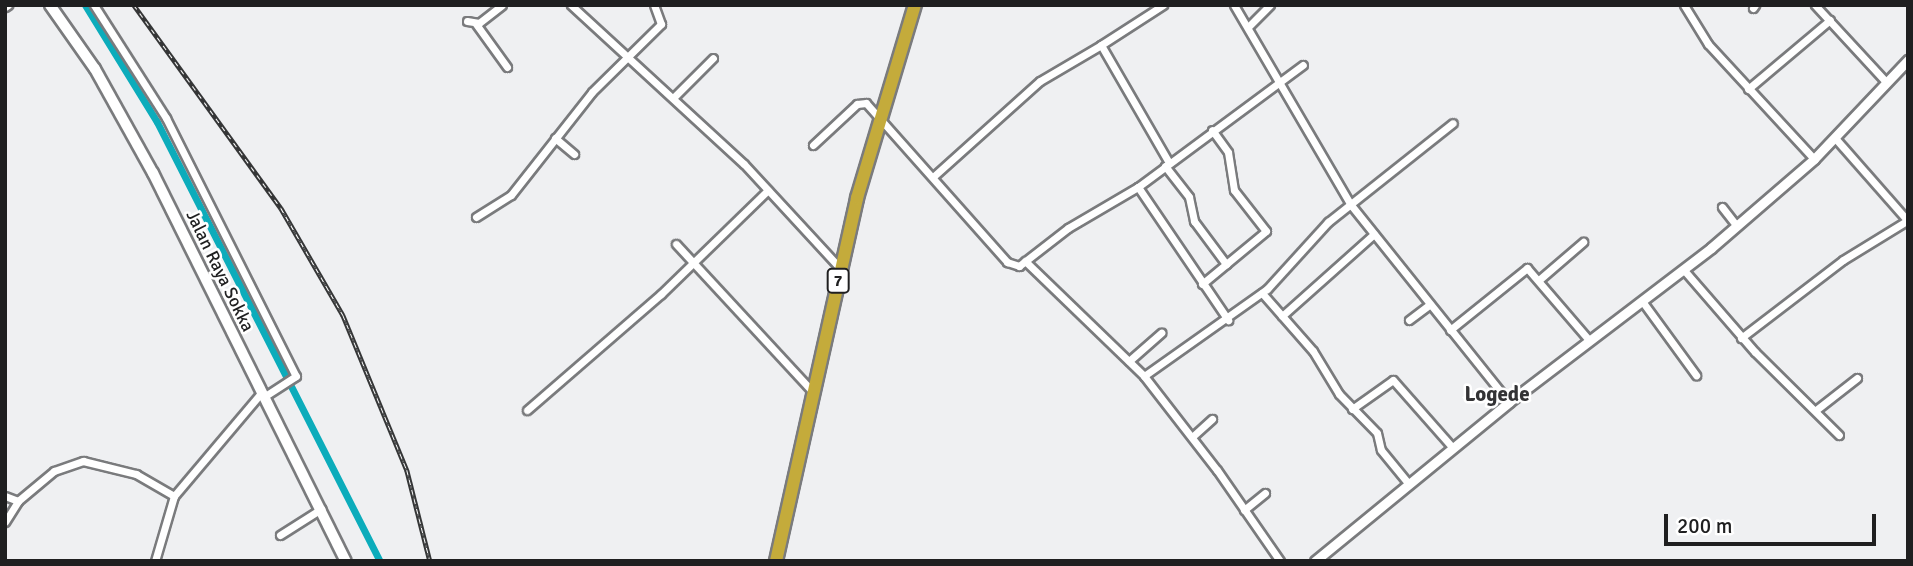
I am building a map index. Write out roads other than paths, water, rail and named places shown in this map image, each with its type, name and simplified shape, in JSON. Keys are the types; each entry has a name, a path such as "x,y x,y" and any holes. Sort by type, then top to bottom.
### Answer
{"highway":[{"name":"7","path":"776,561 841,269 880,119 915,5"}],"main road":[{"name":"Jalan Raya Sokka","path":"50,5 94,69 153,173 346,561"}],"street":[{"path":"94,5 181,147 296,376 263,394 174,496 155,561"},
{"path":"502,5 472,22 507,66"},
{"path":"571,5 674,97 768,190 841,269"},
{"path":"476,217 511,195 555,138 662,22 654,5"},
{"path":"934,176 1040,81 1163,5"},
{"path":"1234,5 1351,205 1509,402"},
{"path":"1248,27 1270,5"},
{"path":"1684,5 1708,44 1814,159"},
{"path":"1815,5 1886,82"},
{"path":"1748,89 1830,20"},
{"path":"1101,45 1167,164 1189,197 1194,221 1226,264"},
{"path":"674,97 713,58"},
{"path":"1315,561 1509,402 1684,270 1814,159 1908,60"},
{"path":"813,145 860,102 880,119 934,176 1007,262 1019,267 1068,228 1138,187 1303,65"},
{"path":"1144,376 1228,320 1262,293 1328,222 1454,123"},
{"path":"1202,284 1266,231 1234,190 1228,152 1212,130"},
{"path":"555,138 574,155"},
{"path":"1741,338 1843,260 1907,221 1835,138"},
{"path":"1138,187 1228,320"},
{"path":"527,411 692,265 768,190"},
{"path":"1722,207 1736,225"},
{"path":"1282,316 1374,234"},
{"path":"1540,279 1583,242"},
{"path":"677,244 692,265 814,393"},
{"path":"1025,261 1144,376 1192,437 1280,561"},
{"path":"1450,330 1525,269 1540,279 1589,340"},
{"path":"1684,270 1741,338 1839,435"},
{"path":"1262,293 1313,351 1321,370 1352,409 1377,433 1381,450 1408,483"},
{"path":"1642,301 1696,375"},
{"path":"1409,320 1430,304"},
{"path":"1129,361 1161,333"},
{"path":"1815,410 1857,378"},
{"path":"1352,409 1392,380 1452,447"},
{"path":"1192,437 1212,419"},
{"path":"5,522 18,501 54,471 83,461 136,474 174,496"},
{"path":"1244,510 1265,493"},
{"path":"5,496 18,501"},
{"path":"280,535 321,509"}],"waterway":[{"path":"85,5 157,122 380,561"}],"railway":[{"path":"134,5 281,208 343,315 407,470 430,561"}],"district":[{"name":"Logede","path":"1497,394"}]}
